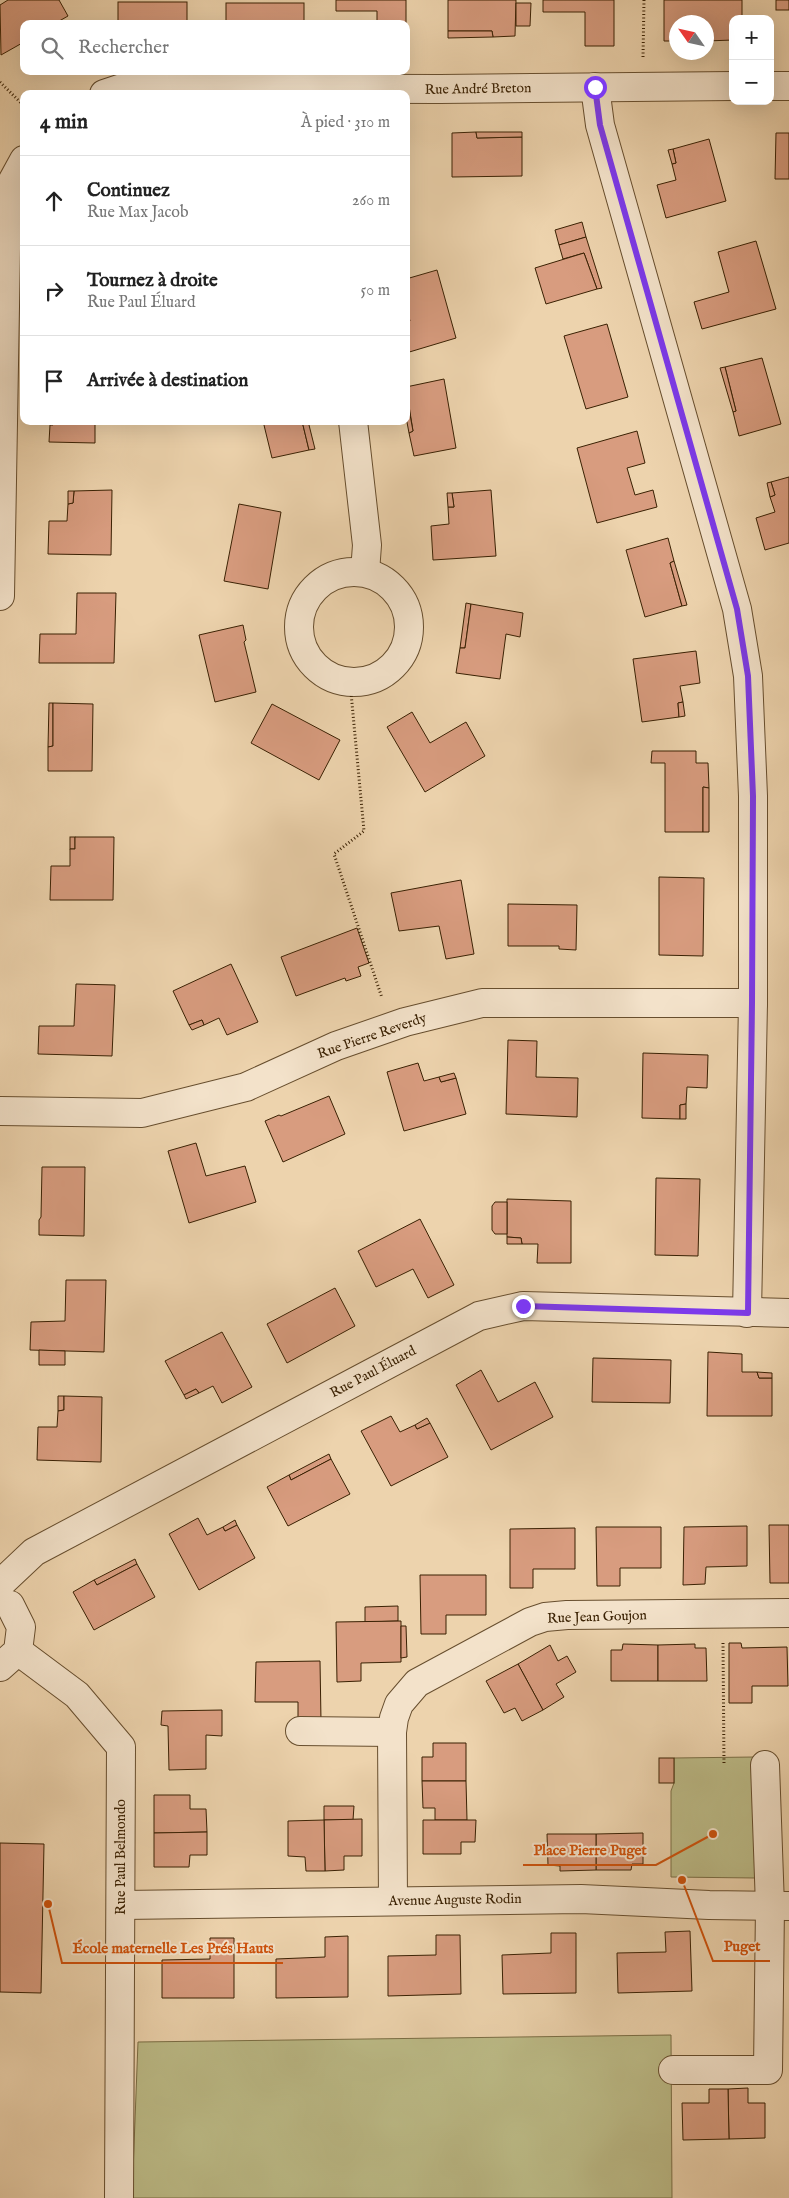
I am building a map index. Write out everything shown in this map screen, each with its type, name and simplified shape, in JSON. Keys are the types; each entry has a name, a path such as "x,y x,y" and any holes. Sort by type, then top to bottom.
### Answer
{"street":[{"name":"Rue André Breton","path":"410,90 729,86"},
{"path":"774,86 789,86"},
{"path":"595,87 600,125 737,609 748,676 753,796 748,1313"},
{"name":"Rue André Breton","path":"116,90 122,88 222,90"},
{"path":"0,596 7,191 20,167"},
{"path":"353,425 367,545 365,572"},
{"path":"346,571 365,572 382,578 396,590 406,606 410,624 407,643 399,659 386,672 369,680 350,682 333,678 317,669 306,655 300,638 299,620 304,602 314,588 329,577 346,571"},
{"name":"Rue Pierre Reverdy","path":"0,1111 142,1113 246,1088 336,1046 392,1027 482,1003 752,1003"},
{"name":"Rue Paul Éluard","path":"0,1584 34,1552 478,1316 523,1306 789,1313"},
{"path":"0,1602 10,1605 22,1627 9,1659"},
{"name":"Rue Jean Goujon","path":"392,1901 392,1732 394,1718 400,1704 417,1683 530,1622 545,1617 567,1615 789,1614"},
{"name":"Rue Paul Belmondo","path":"9,1659 77,1695 121,1747 122,1905 119,2198"},
{"path":"300,1731 392,1732"},
{"path":"673,2070 768,2070 779,1906 764,1765"},
{"name":"Avenue Auguste Rodin","path":"122,1905 581,1899 779,1906"}],"path":[{"path":"643,60 644,0"},
{"path":"0,82 20,102"},
{"path":"350,682 364,831 334,854 392,1027"},
{"path":"723,1614 724,1765"}],"shaded area":[{"path":"754,1757 755,1878 671,1877 671,1791 674,1783 674,1758"},
{"path":"671,2035 672,2198 132,2198 138,2042"}],"building":[{"path":"8,0 59,0 68,16 61,20 20,20 20,44 1,55 0,5"},
{"path":"336,0 406,0 406,20 377,20 377,11 336,11"},
{"path":"448,0 516,0 515,36 493,37 492,31 448,31"},
{"path":"543,0 614,0 614,46 585,46 585,12 543,12"},
{"path":"664,0 742,0 742,15 729,15 729,40 714,41 714,15 669,15 669,41 664,41"},
{"path":"776,0 789,0 789,10 776,10"},
{"path":"118,2 187,2 187,20 118,20"},
{"path":"226,3 304,3 304,20 226,20"},
{"path":"516,3 531,3 530,26 516,26"},
{"path":"448,31 492,31 493,37 448,38"},
{"path":"476,132 477,138 522,137 522,176 452,177 452,133"},
{"path":"476,132 522,132 522,137 477,138"},
{"path":"776,133 789,133 789,179 775,179"},
{"path":"709,139 726,201 666,218 657,185 676,180 672,164 676,163 673,149"},
{"path":"673,149 676,163 672,164 668,150"},
{"path":"582,222 586,237 559,245 555,230"},
{"path":"586,237 602,288 597,289 584,253 563,259 559,245"},
{"path":"756,241 776,309 702,329 694,302 729,292 718,252"},
{"path":"584,253 597,289 546,304 535,268"},
{"path":"437,270 456,338 410,352 410,278"},
{"path":"607,324 628,397 586,409 564,336"},
{"path":"762,358 781,424 739,436 733,412 736,411 725,367"},
{"path":"725,367 736,411 733,412 720,368"},
{"path":"444,379 456,448 414,456 409,433 413,431 410,412 410,386"},
{"path":"410,415 413,431 409,433 408,425 410,425"},
{"path":"50,425 95,425 95,443 49,442"},
{"path":"264,425 303,425 309,450 272,458"},
{"path":"303,425 309,425 315,449 309,450"},
{"path":"637,431 645,463 627,468 635,495 653,490 657,507 597,523 577,448"},
{"path":"789,477 789,543 765,550 756,518 775,512 770,497 775,495 771,482"},
{"path":"771,482 775,495 770,497 767,483"},
{"path":"112,490 111,555 48,554 49,521 67,521 68,504 73,503 74,491"},
{"path":"491,490 496,556 433,560 431,526 449,524 448,507 454,507 452,493"},
{"path":"68,491 74,491 73,503 68,504"},
{"path":"447,493 452,493 454,507 448,507"},
{"path":"239,504 281,512 268,589 224,581"},
{"path":"668,538 674,561 670,563 682,606 645,617 626,550"},
{"path":"674,561 687,605 682,606 670,563"},
{"path":"77,593 116,593 114,663 39,663 40,634 76,634"},
{"path":"466,603 471,604 465,648 460,648"},
{"path":"471,604 523,613 520,637 506,634 500,679 456,673 460,648 465,648"},
{"path":"243,625 246,640 244,642 256,692 215,702 199,635"},
{"path":"696,651 700,683 680,686 683,702 678,703 679,717 642,722 633,659"},
{"path":"683,702 685,716 679,717 678,703"},
{"path":"49,703 53,703 53,746 48,747"},
{"path":"53,703 93,704 92,771 48,771 48,747 53,746"},
{"path":"272,704 340,740 319,780 251,743"},
{"path":"412,712 430,743 466,722 485,756 425,792 387,727"},
{"path":"652,751 696,751 696,763 708,763 709,788 703,787 703,832 665,832 665,763 651,763"},
{"path":"703,787 709,788 709,832 703,832"},
{"path":"70,837 75,837 75,849 70,849"},
{"path":"75,837 114,837 113,900 50,900 51,866 70,866 70,849 75,849"},
{"path":"659,877 704,878 703,956 659,955"},
{"path":"461,880 474,954 446,959 439,926 399,931 391,893"},
{"path":"508,904 577,905 576,950 559,949 559,946 508,946"},
{"path":"357,928 369,963 358,967 361,976 346,981 345,978 296,996 281,957"},
{"path":"231,964 258,1022 227,1035 219,1018 204,1025 202,1020 189,1025 173,991"},
{"path":"76,984 115,985 112,1056 38,1054 39,1026 74,1026"},
{"path":"202,1020 204,1025 192,1030 189,1025"},
{"path":"508,1040 537,1041 536,1077 578,1078 577,1117 506,1114"},
{"path":"643,1053 708,1055 707,1088 687,1087 686,1104 680,1105 680,1119 642,1118"},
{"path":"418,1063 424,1081 439,1077 441,1082 456,1078 466,1114 404,1131 387,1072"},
{"path":"454,1073 456,1078 441,1082 439,1077"},
{"path":"329,1096 345,1134 283,1162 265,1121"},
{"path":"686,1104 686,1119 680,1119 680,1105"},
{"path":"196,1143 206,1176 245,1166 256,1202 189,1223 168,1151"},
{"path":"42,1167 85,1167 84,1236 39,1235"},
{"path":"656,1178 700,1179 698,1256 655,1255"},
{"path":"507,1199 571,1201 571,1263 537,1263 538,1244 522,1244 521,1238 507,1237"},
{"path":"495,1202 507,1202 507,1234 495,1234 492,1230 492,1206"},
{"path":"420,1219 454,1285 428,1298 413,1269 376,1287 358,1251"},
{"path":"507,1237 521,1238 522,1244 507,1244"},
{"path":"66,1280 106,1280 104,1352 30,1350 31,1322 65,1321"},
{"path":"335,1288 355,1326 287,1363 267,1324"},
{"path":"222,1332 252,1387 222,1403 213,1386 199,1393 196,1389 184,1395 165,1361"},
{"path":"39,1350 65,1351 65,1365 39,1365"},
{"path":"708,1352 742,1354 742,1372 757,1372 759,1378 772,1378 772,1416 707,1416"},
{"path":"593,1358 671,1360 670,1403 592,1402"},
{"path":"481,1370 498,1402 535,1382 553,1417 491,1450 456,1385"},
{"path":"757,1372 772,1373 772,1378 759,1378"},
{"path":"196,1389 199,1393 186,1399 184,1395"},
{"path":"58,1396 64,1396 64,1410 58,1411"},
{"path":"64,1396 102,1397 101,1462 37,1460 38,1427 57,1427 58,1411 64,1410"},
{"path":"391,1416 400,1432 415,1425 417,1429 430,1423 448,1457 391,1486 361,1431"},
{"path":"427,1418 430,1423 417,1429 415,1425"},
{"path":"329,1454 331,1459 291,1480 289,1475"},
{"path":"331,1459 350,1494 288,1526 267,1487 289,1475 291,1480"},
{"path":"198,1518 207,1535 223,1527 225,1531 237,1525 255,1558 199,1590 169,1534"},
{"path":"235,1520 237,1525 225,1531 223,1527"},
{"path":"769,1525 789,1525 789,1583 770,1583"},
{"path":"747,1526 747,1566 706,1567 705,1584 683,1585 684,1527"},
{"path":"596,1527 661,1527 661,1568 620,1568 620,1586 597,1586"},
{"path":"575,1528 575,1569 533,1569 533,1588 510,1588 510,1529"},
{"path":"135,1559 137,1564 97,1585 94,1580"},
{"path":"137,1564 155,1597 94,1630 73,1592 94,1580 97,1585"},
{"path":"420,1575 486,1575 486,1615 446,1615 446,1634 421,1634"},
{"path":"398,1606 398,1621 365,1622 365,1607"},
{"path":"401,1621 401,1662 361,1663 361,1681 337,1682 336,1622"},
{"path":"401,1626 406,1626 407,1657 401,1658"},
{"path":"729,1643 741,1643 742,1648 787,1647 788,1686 752,1686 752,1703 729,1703"},
{"path":"623,1644 658,1645 658,1681 611,1681 611,1650 622,1650"},
{"path":"695,1644 695,1648 706,1648 707,1681 658,1681 658,1645"},
{"path":"550,1645 558,1661 567,1656 576,1672 556,1684 564,1697 543,1710 518,1664"},
{"path":"320,1661 321,1721 298,1721 298,1702 255,1702 256,1662"},
{"path":"518,1664 543,1710 522,1721 515,1708 504,1713 486,1681"},
{"path":"222,1710 222,1736 206,1735 206,1769 169,1770 168,1726 161,1725 162,1711"},
{"path":"433,1743 466,1743 466,1781 422,1781 422,1757 433,1757"},
{"path":"659,1758 674,1758 674,1783 659,1783"},
{"path":"422,1781 466,1781 467,1820 435,1820 435,1808 423,1808"},
{"path":"154,1795 190,1795 190,1809 206,1809 207,1832 154,1833"},
{"path":"324,1806 354,1806 353,1820 324,1820"},
{"path":"362,1819 362,1856 344,1856 344,1870 325,1871 324,1820"},
{"path":"324,1820 325,1871 306,1871 305,1857 288,1856 288,1821"},
{"path":"423,1820 476,1820 475,1842 461,1842 461,1854 423,1854"},
{"path":"207,1832 207,1855 190,1855 189,1867 154,1867 154,1833"},
{"path":"643,1833 643,1864 632,1864 631,1870 596,1870 596,1834"},
{"path":"547,1834 596,1834 596,1870 560,1871 560,1866 548,1865"},
{"path":"0,1843 44,1844 41,1993 0,1992"},
{"path":"690,1931 692,1991 618,1993 617,1953 666,1952 665,1932"},
{"path":"551,1933 576,1933 576,1993 503,1994 502,1955 551,1953"},
{"path":"436,1935 460,1935 461,1994 388,1996 388,1956 436,1955"},
{"path":"348,1936 348,1997 276,1998 276,1959 325,1957 325,1937"},
{"path":"210,1938 234,1938 234,1998 162,1998 162,1960 210,1959"},
{"path":"748,2088 748,2103 765,2103 765,2138 729,2139 728,2089"},
{"path":"709,2089 728,2089 729,2139 683,2140 682,2103 709,2103"}],"place":[{"name":"Place Pierre Puget","path":"713,1834"},
{"name":"Puget","path":"682,1880"},
{"name":"École maternelle Les Prés Hauts","path":"48,1904"}],"route":[{"path":"523,1306 748,1313 753,796 748,676 737,609 600,125 595,87"}]}
